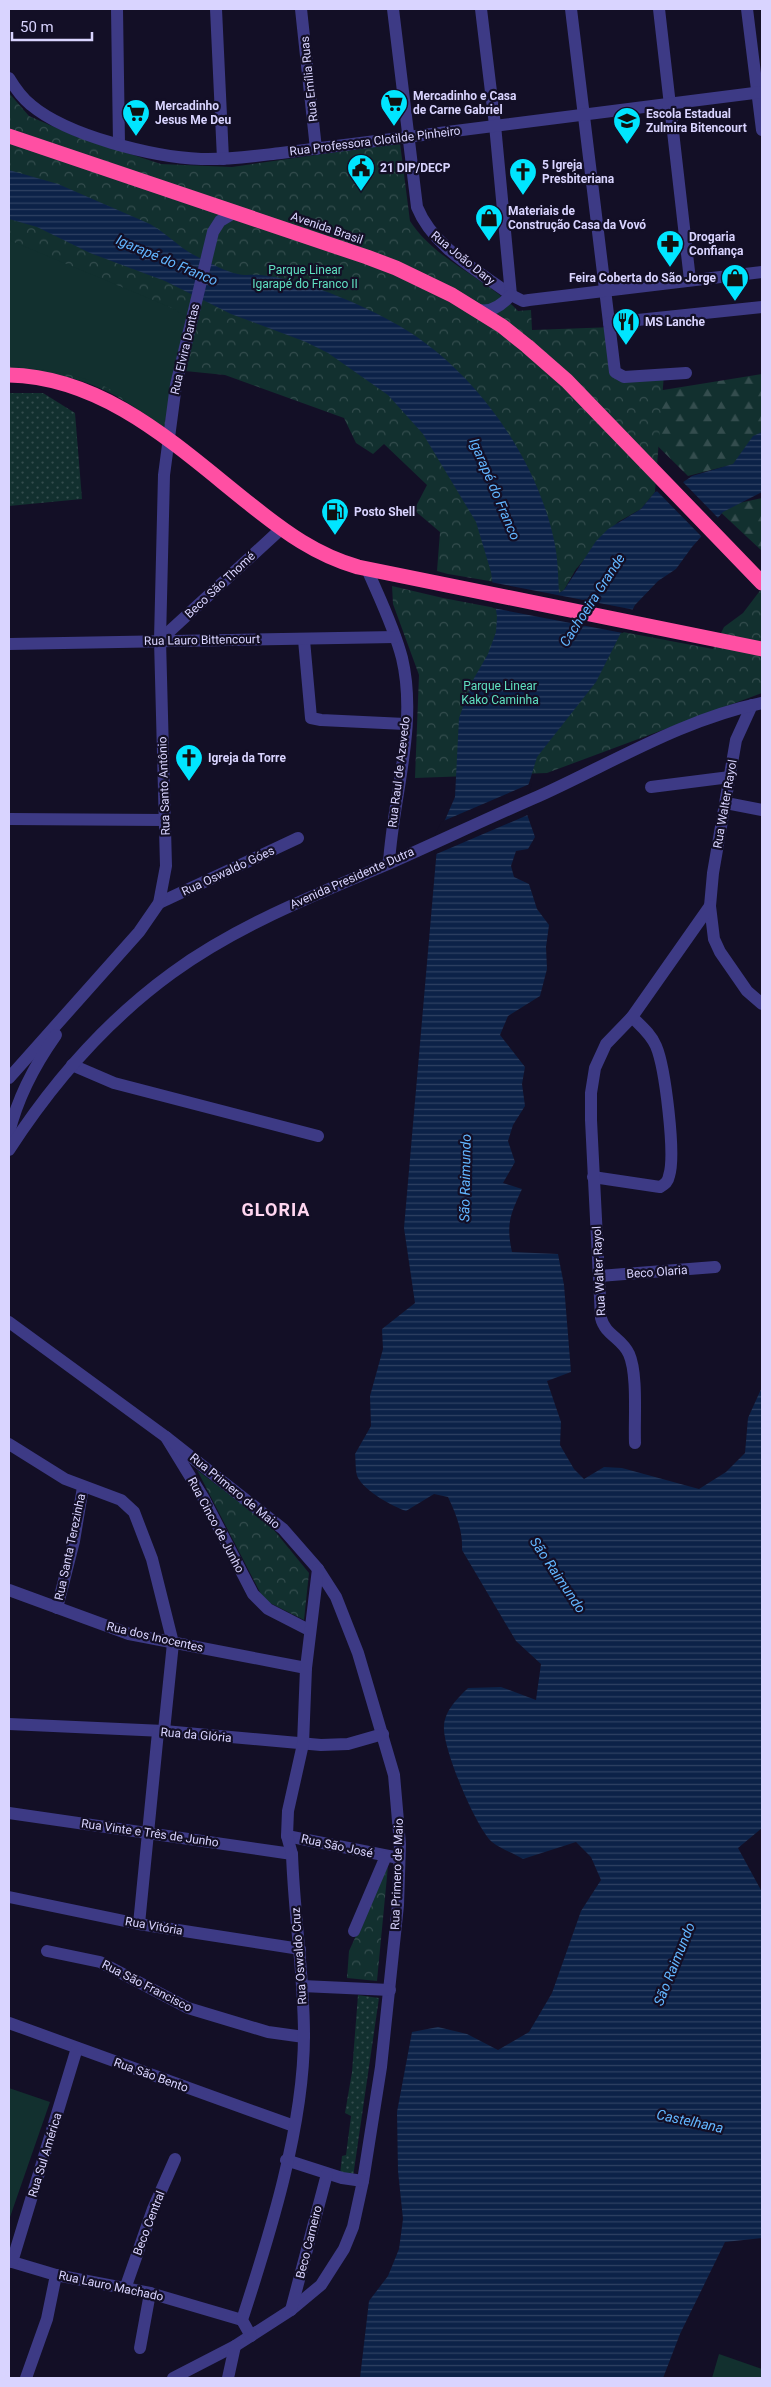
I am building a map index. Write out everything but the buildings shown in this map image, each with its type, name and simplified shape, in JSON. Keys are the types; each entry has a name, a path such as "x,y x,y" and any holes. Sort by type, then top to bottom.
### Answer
{"highway":[{"name":"Avenida Brasil","path":"9,136 396,268 473,307 502,326 567,381 761,582"},
{"path":"9,375 47,378 74,386 123,408 168,438 281,529 301,543 324,555 366,569 762,649"}],"street":[{"path":"117,9 118,144"},
{"path":"216,9 223,159"},
{"name":"Rua Emília Ruas","path":"301,9 316,149"},
{"name":"Rua João Dary","path":"393,9 417,207 423,222 443,245 510,295"},
{"path":"481,9 495,125 510,295 500,307 498,318 502,326"},
{"path":"571,9 615,372 624,377 686,373"},
{"path":"659,9 690,280"},
{"path":"747,9 760,92 762,130"},
{"name":"Rua Professora Clotilde Pinheiro","path":"9,78 19,94 31,106 48,117 80,132 160,155 223,159 316,149 760,92"},
{"name":"Rua Elvira Dantas","path":"168,438 176,385 210,243 220,221 235,212"},
{"path":"510,295 522,301 762,272"},
{"path":"473,307 479,310 500,307"},
{"path":"609,323 762,307"},
{"name":"Rua Santo Antônio","path":"9,1078 139,932 159,903 166,866 160,640 162,499 168,438"},
{"name":"Beco São Thomé","path":"160,640 281,529"},
{"name":"Rua Raul de Azevedo","path":"366,569 395,637 404,670 406,692 405,724 389,863"},
{"name":"Rua Lauro Bittencourt","path":"9,644 395,637"},
{"path":"304,640 311,718 405,724"},
{"name":"Avenida Presidente Dutra","path":"9,1150 38,1106 72,1065 110,1025 143,996 207,950 253,923 304,899 578,779 660,738 727,712 757,704"},
{"name":"Rua Walter Rayol","path":"757,704 736,740 713,872 710,906 714,939 720,952 747,991 762,1004"},
{"path":"727,712 734,725 736,740"},
{"path":"651,787 730,777"},
{"path":"726,803 762,810"},
{"path":"9,819 164,820"},
{"name":"Rua Oswaldo Góes","path":"159,903 298,838"},
{"name":"Rua Walter Rayol","path":"635,1443 632,1361 624,1344 603,1327 593,1177 591,1112 595,1068 606,1044 632,1017 710,906"},
{"path":"9,1134 15,1108 33,1069 88,990"},
{"path":"593,1177 660,1187 666,1183 669,1177 671,1168 668,1110 660,1058 649,1033 632,1017"},
{"path":"72,1065 114,1084 318,1136"},
{"name":"Beco Olaria","path":"599,1276 715,1267"},
{"name":"Rua Cinco de Junho","path":"9,1322 166,1437 204,1499 253,1594 268,1609 309,1630"},
{"name":"Rua Primero de Maio","path":"166,1437 283,1529 318,1569 336,1597 347,1624 382,1734 394,1775 399,1809 398,1905 390,1990 377,2098 353,2227 340,2255 321,2285 291,2310 251,2336 173,2378"},
{"path":"9,1444 47,1469 83,1487 121,1500 134,1512 152,1560 173,1643 139,1924"},
{"name":"Rua Santa Terezinha","path":"57,1608 74,1541 83,1487"},
{"name":"Rua Oswaldo Cruz","path":"242,2320 264,2252 294,2126 302,2070 304,2037 300,1949 292,1854 287,1836 288,1811 303,1744 309,1630 318,1569"},
{"name":"Rua dos Inocentes","path":"9,1590 129,1634 306,1668"},
{"name":"Rua da Glória","path":"9,1724 161,1731 303,1744 348,1744 382,1734"},
{"name":"Rua Vinte e Três de Junho","path":"9,1813 292,1854"},
{"name":"Rua São José","path":"287,1836 399,1858"},
{"path":"354,1931 386,1856"},
{"name":"Rua Vitória","path":"9,1897 139,1924 300,1949"},
{"name":"Rua São Francisco","path":"47,1951 100,1962 161,1996 195,2010 268,2032 304,2037"},
{"path":"302,1986 390,1990"},
{"name":"Rua São Bento","path":"9,2023 294,2126"},
{"name":"Rua Sul América","path":"10,2262 77,2048"},
{"name":"Beco Central","path":"126,2286 153,2209 175,2159"},
{"path":"286,2160 327,2174 363,2181"},
{"name":"Beco Carneiro","path":"291,2310 327,2174"},
{"name":"Rua Lauro Machado","path":"10,2262 56,2275 126,2286 242,2320"},
{"path":"26,2378 47,2320 56,2275"},
{"path":"140,2348 150,2293"},
{"path":"242,2320 251,2336"},
{"path":"228,2378 235,2346"}],"green space":[{"name":"Parque Linear Igarapé do Franco II","path":"9,93 29,116 75,136 161,164 232,167 400,143 410,221 433,247 491,288 518,311 531,310 532,330 614,327 619,376 664,374 655,492 641,509 618,522 576,569 564,590 559,593 448,574 437,571 440,532 414,510 427,485 384,444 373,454 356,443 344,418 225,375 175,370 164,429 127,402 92,385 54,374 9,369"},
{"path":"9,240 172,308 187,317 163,427 121,396 95,382 59,372 9,366"},
{"path":"762,374 762,454 746,461 688,476 612,401 663,390"},
{"path":"9,393 43,393 75,413 82,499 9,506"},
{"path":"762,498 762,551 716,508"},
{"name":"Parque Linear Kako Caminha","path":"392,586 443,598 713,649 724,627 743,613 762,588 762,693 547,773 415,778 419,675 393,604"},
{"path":"197,1470 269,1524 309,1573 304,1620 264,1600"},
{"path":"388,1866 377,1981 347,1978 349,1951"},
{"path":"358,1995 379,1998 353,2177 340,2175 342,2156 346,2155 351,2116 345,2113 352,2072"},
{"path":"9,2088 50,2102 9,2220"},
{"path":"719,2354 762,2369 762,2378 712,2378"}],"water":[{"path":"9,170 58,184 150,224 193,255 229,271 241,275 261,275 289,280 353,302 400,326 436,352 460,373 482,397 502,424 534,481 546,510 554,540 558,566 559,593 564,590 596,541 608,529 641,509 655,492 679,485 692,476 733,464 753,436 762,432 762,492 723,512 692,547 676,569 658,581 635,605 596,682 537,757 523,803 535,837 528,849 516,851 511,866 514,877 529,884 537,909 549,925 546,947 547,969 540,996 508,1016 500,1035 525,1067 522,1084 525,1106 513,1125 508,1141 515,1162 503,1183 522,1189 510,1220 510,1242 512,1252 558,1254 564,1285 571,1372 547,1381 561,1422 560,1445 574,1469 584,1479 604,1467 622,1468 699,1489 726,1472 745,1453 748,1418 762,1387 762,1828 738,1848 762,1892 762,2238 725,2242 680,2334 663,2378 360,2378 369,2301 388,2276 399,2249 403,2219 398,2171 397,2112 412,2032 438,2027 467,2034 498,2050 529,2032 552,1993 581,1911 601,1880 591,1857 576,1842 523,1859 492,1842 477,1821 461,1787 448,1751 444,1726 447,1715 468,1688 501,1687 536,1700 541,1664 516,1641 462,1550 458,1523 448,1497 434,1494 406,1511 373,1493 358,1478 356,1470 355,1454 371,1426 370,1396 383,1349 382,1329 415,1303 404,1228 438,836 455,797 459,718 473,680 488,654 496,632 497,617 491,572 476,522 423,434 388,395 328,353 306,342 231,314 165,281 90,253 37,227 9,219"}],"pier":[{"path":"681,480 720,520 703,538 655,489"},
{"path":"490,582 635,610 623,633 493,608"},
{"path":"532,783 526,803 530,814 434,855 435,835 441,822"}],"place":[{"name":"Mercadinho e Casa de Carne Gabriel","path":"394,127"},
{"name":"Mercadinho Jesus Me Deu","path":"136,137"},
{"name":"Escola Estadual Zulmira Bitencourt","path":"627,145"},
{"name":"21 DIP/DECP","path":"361,192"},
{"name":"5 Igreja Presbiteriana","path":"523,196"},
{"name":"Materiais de Construção Casa da Vovó","path":"489,242"},
{"name":"Drogaria Confiança","path":"670,268"},
{"name":"Feira Coberta do São Jorge","path":"735,302"},
{"name":"MS Lanche","path":"626,346"},
{"name":"Posto Shell","path":"335,536"},
{"name":"Igreja da Torre","path":"189,782"}],"district":[{"name":"GLORIA","path":"276,1210"}],"water label":[{"name":"Igarapé do Franco","path":"167,260"},
{"name":"Igarapé do Franco","path":"495,489"},
{"name":"Cachoeira Grande","path":"592,600"},
{"name":"São Raimundo","path":"465,1178"},
{"name":"São Raimundo","path":"558,1575"},
{"name":"São Raimundo","path":"674,1964"},
{"name":"Castelhana","path":"690,2121"}]}
